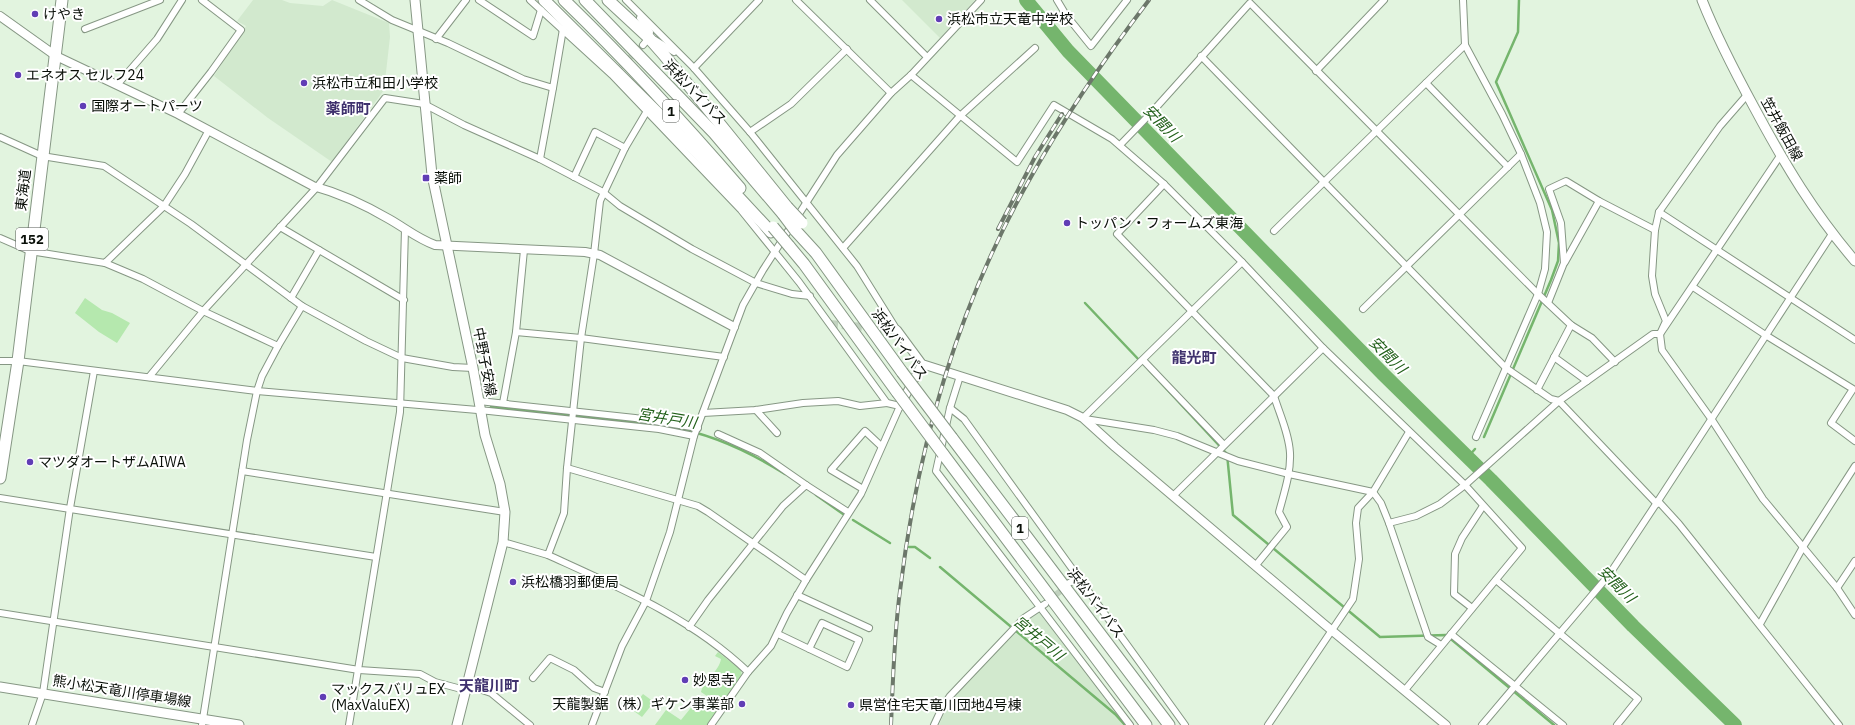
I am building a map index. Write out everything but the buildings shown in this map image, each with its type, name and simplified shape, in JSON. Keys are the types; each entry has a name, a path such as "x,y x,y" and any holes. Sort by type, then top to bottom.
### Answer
{"highway":[{"name":"東海道","path":"0,478 18,361 30,251 62,0"},
{"name":"1","path":"564,0 598,33 704,145 772,229"},
{"name":"浜松バイパス","path":"585,0 714,133 799,226 816,254 902,372 1169,725"},
{"path":"608,0 628,17 646,42 740,147 785,211"},
{"path":"543,5 692,147 772,229 784,248"},
{"name":"1","path":"784,248 804,264 897,392 1146,725"}],"main road":[{"name":"笠井飯田線","path":"1702,0 1713,28 1780,156 1805,197 1832,234 1855,261"},
{"name":"中野子安線","path":"416,2 424,104 432,175 473,368 485,435 500,484 505,512 503,542 457,725"},
{"name":"熊小松天竜川停車場線","path":"0,687 43,693 203,722 239,725"}],"street":[{"path":"85,29 160,0"},
{"path":"117,85 157,39 182,0"},
{"path":"178,114 212,72 241,30 202,0"},
{"path":"359,0 392,20 418,32 523,79 553,88"},
{"path":"436,39 466,0"},
{"path":"479,0 533,36 543,5"},
{"path":"530,0 543,5 563,30 613,74 741,210 784,248 810,296 887,403"},
{"path":"694,68 759,0"},
{"path":"796,0 891,93"},
{"path":"870,0 927,57"},
{"path":"592,725 622,646 646,601 670,532 677,499 694,436 698,429 743,305 756,283 784,248 806,201 836,155 891,93 911,75 981,0"},
{"path":"1057,0 1066,16 1091,46 1127,0"},
{"path":"1316,70 1384,0"},
{"path":"1463,0 1465,44 1502,114 1521,154 1540,203 1547,232 1545,269 1539,295 1476,437"},
{"path":"627,1 650,32 646,42"},
{"path":"627,1 694,68 750,132 857,266 897,330 922,364 1042,401 1067,410 1083,418 1332,631 1446,725"},
{"path":"1120,145 1152,112 1251,1 1316,70 1459,216 1539,295 1571,325 1592,338 1614,362"},
{"path":"0,16 56,56 178,114 317,187 330,191 366,207 405,229 420,240 435,245 594,254 607,258 734,327"},
{"path":"540,159 563,30"},
{"path":"646,42 656,40 683,57"},
{"path":"1274,231 1465,44"},
{"path":"843,248 960,116 1035,48"},
{"path":"750,132 791,104 847,49"},
{"path":"1201,56 1507,368 1537,390 1551,399 1558,401 1679,524 1839,725"},
{"path":"911,75 1017,162 1054,105 1094,127 1120,145 1164,184 1242,262 1323,348 1409,432 1466,483 1483,506 1522,548 1405,690"},
{"path":"1426,83 1508,167"},
{"path":"1747,95 1720,126 1659,212 1655,230 1652,276 1655,294 1666,321 1660,334 1662,350 1712,420 1763,499 1837,588 1855,615"},
{"path":"148,377 203,311 317,187 386,98 424,104 464,125 540,159 603,192 620,206 692,249 756,283 792,294 810,296"},
{"path":"548,555 564,513 567,468 581,338 594,254 598,210 603,192 625,148 647,111"},
{"path":"105,263 164,206 185,174 209,130"},
{"path":"574,177 595,132 625,148"},
{"path":"0,137 42,156 104,166 164,206 290,298 366,342 402,358 453,367 473,368"},
{"path":"1363,309 1521,154"},
{"path":"1660,334 1780,156"},
{"path":"1564,263 1561,223 1549,189 1566,181 1599,201 1655,230"},
{"path":"1164,184 1117,234 1274,396 1286,431 1290,453 1289,474 1279,512 1287,527 1256,565"},
{"path":"1548,303 1564,263 1599,201"},
{"path":"1659,212 1855,340"},
{"path":"280,227 404,300"},
{"path":"349,725 359,670 400,404 405,229"},
{"path":"1482,725 1609,575 1792,299 1832,234"},
{"path":"0,238 30,251 105,263 143,279 203,311 278,346"},
{"path":"290,298 319,250"},
{"path":"503,403 516,332 524,250"},
{"path":"1083,418 1242,262"},
{"path":"1693,286 1767,336 1853,389 1831,423 1855,442"},
{"path":"203,722 242,472 257,391 262,376 302,306"},
{"path":"1537,390 1571,325"},
{"path":"516,332 581,338 724,357"},
{"path":"1389,523 1416,516 1440,504 1466,483 1558,401 1653,334 1660,334"},
{"path":"1173,496 1323,348"},
{"path":"1554,357 1587,381"},
{"path":"0,361 18,361 257,391 400,404 479,406 573,420 659,429 694,436"},
{"path":"1141,362 1224,446"},
{"path":"711,725 748,672 771,646 787,613 806,580 863,489 881,446 922,364"},
{"path":"32,725 43,693 70,508 94,371"},
{"path":"960,376 950,408 936,471 1042,606 1130,725"},
{"path":"703,413 756,410 803,403 838,401 860,406 887,403 900,406"},
{"path":"479,406 503,403 668,422 698,429"},
{"path":"950,408 964,419 1185,725"},
{"path":"756,410 777,433"},
{"path":"1083,418 1154,430 1177,436 1238,461 1289,474 1374,492 1381,503 1389,523 1428,634 1443,643"},
{"path":"863,489 831,470 865,431 881,446"},
{"path":"1268,725 1353,599 1359,559 1356,523 1358,508 1374,492 1409,432"},
{"path":"718,434 760,453 805,486 848,512"},
{"path":"1760,624 1803,547 1855,466"},
{"path":"567,468 677,499 708,512 806,580"},
{"path":"242,472 314,481 386,494 505,512"},
{"path":"689,627 708,600 783,506 805,486"},
{"path":"0,498 70,508 232,536 376,557"},
{"path":"1472,608 1454,594 1455,554 1462,538 1483,506"},
{"path":"503,542 548,555 646,601 727,652 748,672"},
{"path":"1837,588 1855,561"},
{"path":"1069,584 1078,578"},
{"path":"1496,580 1638,699 1617,725"},
{"path":"798,595 869,628"},
{"path":"934,725 942,708 950,696 1015,627 1034,610 1042,606"},
{"path":"0,613 359,670 420,674 435,682 491,693 530,725"},
{"path":"778,634 809,649 847,667 859,640 822,623 809,649"},
{"path":"1450,634 1513,688 1563,725"},
{"path":"533,678 550,658 574,670 594,688 605,692"}],"shaded area":[{"name":"浜松市立和田小学校","path":"253,0 282,0 290,3 323,6 332,0 389,23 390,37 384,90 332,162 268,118 214,76 246,26 237,21"},
{"name":"浜松市立天竜中学校","path":"902,0 975,0 940,38"},
{"path":"1036,611 1043,613 1126,725 939,725 950,701 1030,615"}],"green space":[{"path":"85,298 102,310 112,313 130,323 117,343 99,332 75,313"},
{"path":"718,652 741,670 742,676 707,725 655,725 666,710 681,720 694,704 706,710 713,700 701,692 705,683 720,664 721,659 715,656"},
{"path":"643,694 654,702 642,717 631,709"}],"waterway":[{"name":"安間川","path":"1026,0 1068,51 1383,374 1491,480 1633,626 1735,725"},
{"path":"1484,437 1558,261 1559,243 1552,210 1496,82 1518,32 1519,0"},
{"path":"1085,303 1140,361"},
{"path":"1149,370 1227,454 1233,515 1380,637 1446,635 1554,725"},
{"name":"宮井戸川","path":"491,407 666,426"},
{"name":"宮井戸川","path":"671,427 716,439 758,458 785,474"},
{"path":"1468,457 1475,449"},
{"name":"宮井戸川","path":"816,495 843,514"},
{"name":"宮井戸川","path":"853,520 890,543"},
{"name":"宮井戸川","path":"909,547 915,547 930,558"},
{"name":"宮井戸川","path":"940,567 1115,714 1125,725"}],"tunnel":[{"path":"614,73 643,45"},
{"path":"830,324 897,330"},
{"path":"1049,600 1067,586"}],"railway":[{"path":"891,725 896,624 907,538 929,433 961,331 980,280 1002,232 1027,184 1055,136 1085,90 1116,44 1149,0"},
{"path":"998,229 1035,157 1062,114"}],"place":[{"name":"けやき","path":"35,14"},
{"name":"浜松市立天竜中学校","path":"939,19"},
{"name":"エネオス セルフ24","path":"18,75"},
{"name":"浜松市立和田小学校","path":"304,83"},
{"name":"国際オートパーツ","path":"83,106"},
{"name":"薬師","path":"426,178"},
{"name":"トッパン・フォームズ東海","path":"1067,223"},
{"name":"マツダオートザムAIWA","path":"30,462"},
{"name":"浜松橋羽郵便局","path":"513,582"},
{"name":"妙恩寺","path":"685,680"},
{"name":"マックスバリュEX (MaxValuEX)","path":"323,697"},
{"name":"天龍製鋸（株）ギケン事業部","path":"742,704"},
{"name":"県営住宅天竜川団地4号棟","path":"851,705"}],"district":[{"name":"薬師町","path":"348,108"},
{"name":"龍光町","path":"1194,357"},
{"name":"天龍川町","path":"489,685"}]}
